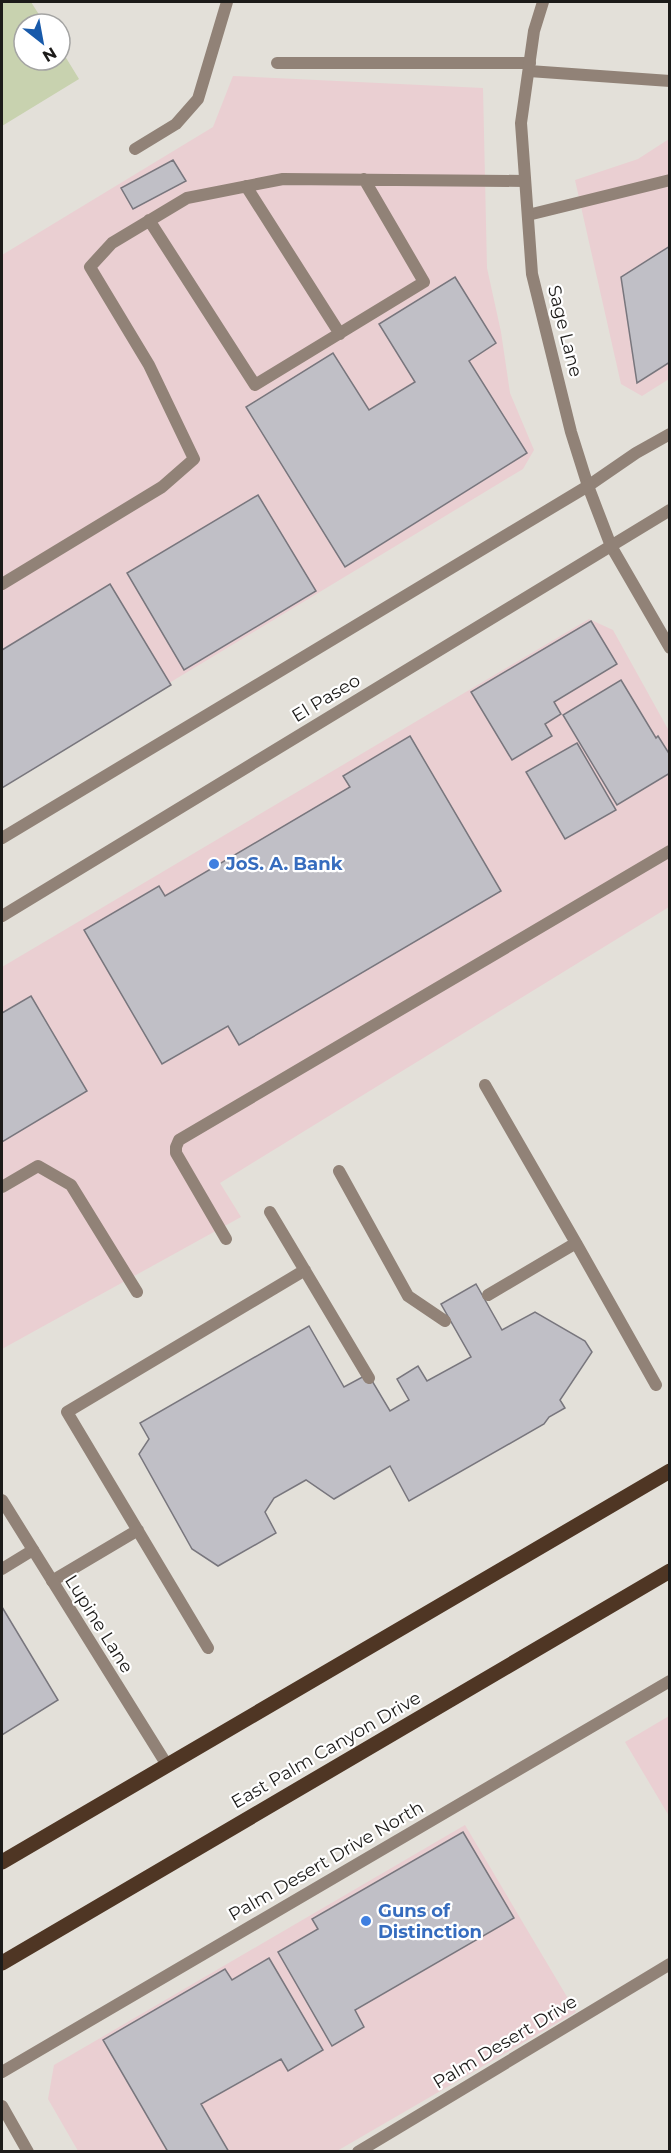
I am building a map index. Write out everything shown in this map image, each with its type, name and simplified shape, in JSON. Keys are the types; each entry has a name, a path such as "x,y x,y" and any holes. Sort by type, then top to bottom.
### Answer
{"main road":[{"path":"2,1862 669,1471"},
{"name":"East Palm Canyon Drive","path":"2,1963 669,1571"}],"street":[{"path":"135,149 176,124 198,99 226,2"},
{"name":"Sage Lane","path":"543,2 534,31 521,123 532,274 571,432 588,486 611,546 669,648"},
{"path":"277,63 529,67 669,81"},
{"path":"2,584 162,487 194,459 149,365 90,267 112,243 187,198 283,179 525,181"},
{"path":"149,220 255,385 424,282 364,179"},
{"path":"528,215 669,180"},
{"path":"246,186 340,334"},
{"path":"2,838 588,486 636,453 669,434"},
{"name":"El Paseo","path":"2,916 669,510"},
{"path":"226,1239 176,1153 179,1140 669,851"},
{"path":"485,1085 656,1385"},
{"path":"2,1187 38,1166 71,1185 137,1292"},
{"path":"339,1171 408,1296 445,1321"},
{"path":"270,1212 369,1378"},
{"path":"488,1295 576,1243"},
{"path":"208,1648 67,1412 304,1270"},
{"name":"Lupine Lane","path":"2,1500 167,1765"},
{"path":"52,1581 138,1530"},
{"path":"2,1569 33,1550"},
{"name":"Palm Desert Drive North","path":"2,2072 669,1681"},
{"name":"Palm Desert Drive","path":"358,2151 669,1964"},
{"path":"2,2106 5,2122 28,2151"}],"shaded area":[{"path":"233,76 483,88 487,268 501,332 510,393 534,450 523,469 2,784 2,255 213,127"},
{"path":"669,139 669,379 642,396 621,384 575,180 638,159"},
{"path":"589,619 613,630 669,731 669,907 220,1183 241,1217 2,1349 2,967"},
{"path":"669,1716 669,1816 625,1742"},
{"path":"465,1825 576,2012 337,2151 78,2151 48,2099 54,2065"}],"green space":[{"path":"2,2 31,2 37,12 12,12 12,72 72,72 72,68 79,79 2,126"}],"building":[{"path":"173,160 186,181 133,209 121,188"},
{"path":"670,246 670,362 637,383 621,277"},
{"path":"455,277 496,343 469,361 527,453 345,567 246,407 333,353 369,410 415,382 379,324"},
{"path":"258,495 316,591 184,670 127,573"},
{"path":"110,584 171,685 2,788 2,650"},
{"path":"591,621 617,664 554,702 561,714 545,724 552,736 512,760 471,692"},
{"path":"621,680 656,738 658,736 670,755 670,773 617,805 563,715"},
{"path":"410,736 501,891 239,1045 228,1026 162,1064 84,930 159,886 165,896 350,787 343,776"},
{"path":"577,743 616,810 565,839 526,772"},
{"path":"31,996 87,1091 2,1142 2,1013"},
{"path":"476,1284 502,1330 535,1312 585,1341 592,1352 560,1400 565,1408 549,1417 544,1424 409,1501 390,1466 334,1499 306,1480 274,1498 265,1512 276,1533 218,1566 192,1549 139,1454 149,1439 140,1423 309,1326 344,1387 368,1374 390,1411 409,1400 397,1379 418,1366 427,1381 471,1357 441,1304"},
{"path":"2,1607 58,1700 2,1735"},
{"path":"463,1832 514,1918 355,2010 364,2027 332,2046 278,1952 318,1929 312,1919"},
{"path":"269,1958 323,2050 288,2071 281,2059 201,2104 229,2152 168,2152 103,2040 225,1969 232,1980"}],"place":[{"name":"JoS. A. Bank","path":"214,864"},
{"name":"Guns of Distinction","path":"366,1921"}]}
